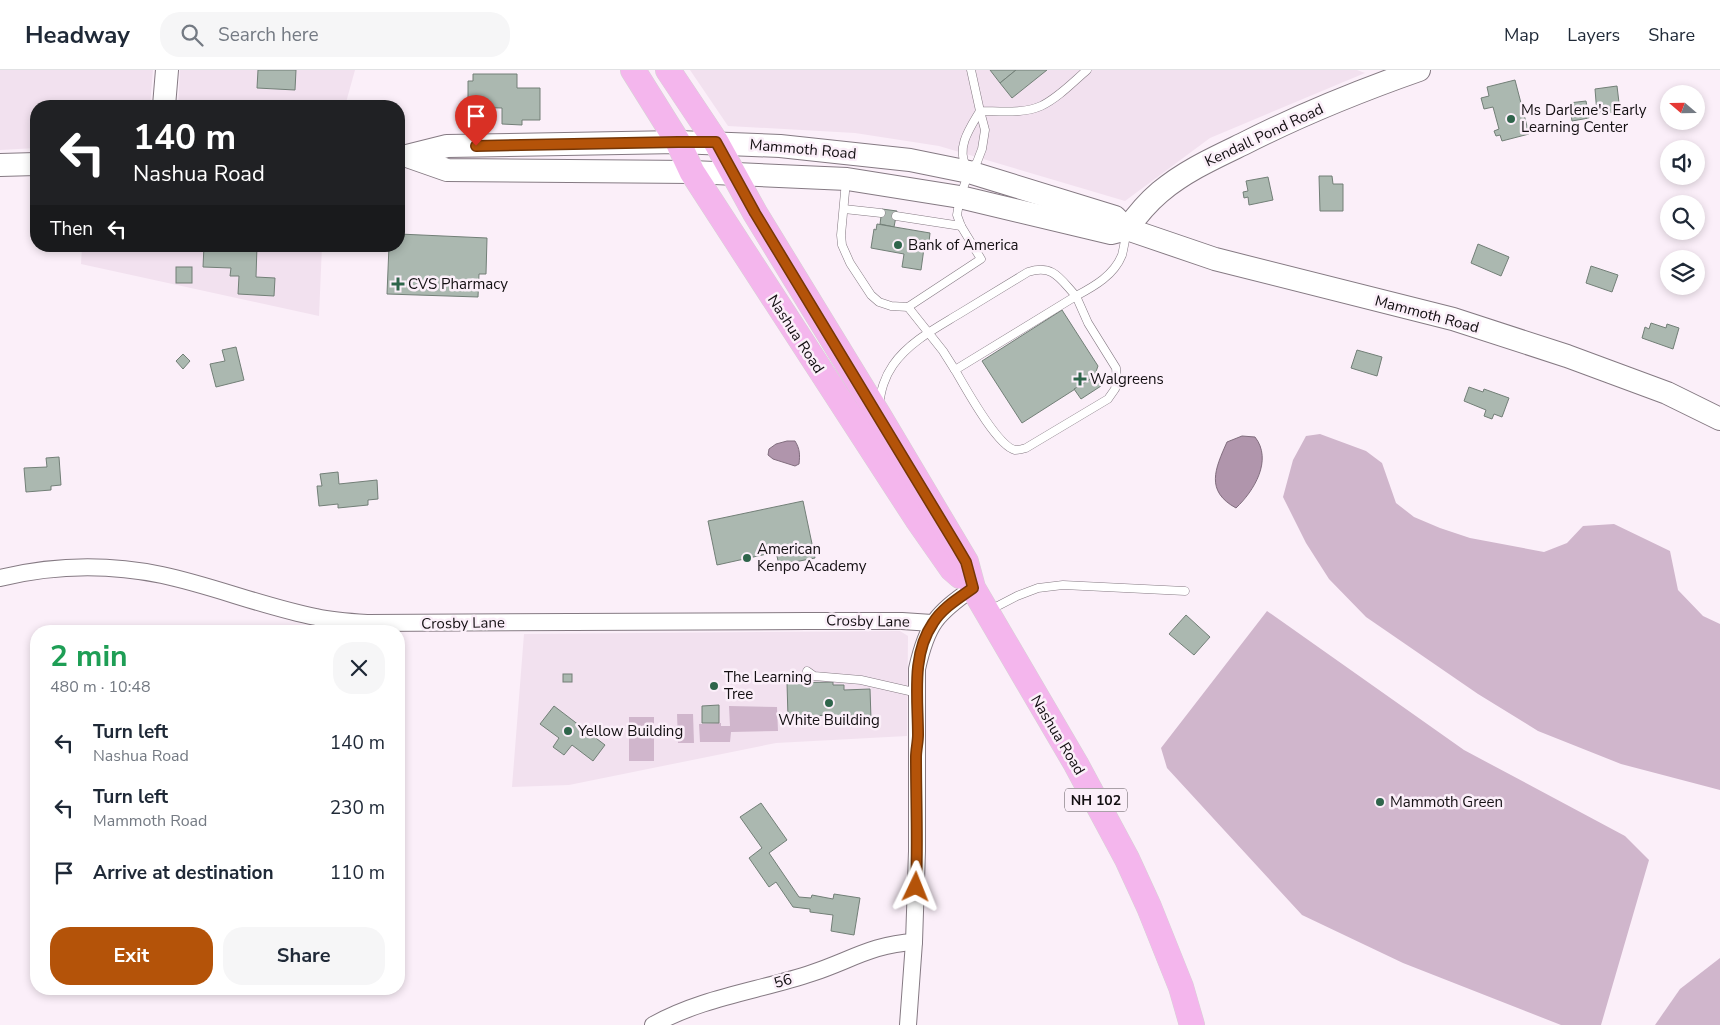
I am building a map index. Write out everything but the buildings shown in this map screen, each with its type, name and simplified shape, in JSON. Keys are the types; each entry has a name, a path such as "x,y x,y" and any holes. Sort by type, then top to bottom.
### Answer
{"main road":[{"path":"164,100 167,70"},
{"name":"Nashua Road","path":"633,70 678,142 692,172 917,519 952,569 973,588"},
{"name":"Nashua Road","path":"668,70 716,142 755,213 966,562 973,588 1090,788 1127,859 1181,986 1192,1025"},
{"name":"Kendall Pond Road","path":"1128,229 1142,208 1160,192 1203,163 1288,122 1375,85 1419,70"},
{"name":"Mammoth Road","path":"405,156 447,146 716,142 780,146 910,160 969,172 1115,217 1128,229 1215,259 1453,319 1667,393 1720,419"},
{"name":"Mammoth Road","path":"405,157 447,170 692,172 847,179 960,197 1111,233 1128,229"},
{"path":"0,165 30,164"}],"street":[{"name":"Crosby Lane","path":"0,578 57,569 110,568 136,571 187,582 316,617 368,623 865,621 932,623"},
{"path":"908,1025 914,942 917,851 917,669 923,644 932,623 954,601 973,588"},
{"name":"56","path":"653,1025 696,1006 812,973 877,948 897,943 914,942"}],"lane":[{"path":"847,179 842,246 850,263 871,295 879,302 891,306 908,307 981,259 961,226 957,215 960,197 969,172 980,156 985,130 971,70"},
{"path":"980,111 1008,111 1042,106 1087,70"},
{"path":"969,172 961,157 962,146 980,111"},
{"path":"844,208 881,214"},
{"path":"896,216 961,226"},
{"path":"954,370 1076,296 1096,286 1108,276 1122,255 1128,229"},
{"path":"878,414 882,388 890,370 905,351 928,334 1028,272 1039,268 1048,270 1057,276 1076,296 1088,322 1116,368 1117,379 1115,389 1108,399 1100,404 1026,448 1015,450 1006,445 992,430 943,351 928,334 908,307"},
{"path":"987,612 1017,596 1038,588 1062,585 1186,591"},
{"path":"807,671 814,676 861,680 918,693"}],"shaded area":[{"path":"0,70 153,70 150,100 30,100 30,148 0,150"},
{"path":"180,70 355,70 347,100 178,100"},
{"path":"690,70 1357,70 1365,73 1210,138 1125,201 939,146 855,133 728,126"},
{"path":"82,252 322,252 319,316 81,264"},
{"path":"1320,434 1366,451 1382,463 1396,503 1414,517 1440,528 1470,538 1544,552 1567,543 1583,526 1614,524 1670,551 1678,590 1703,616 1720,624 1720,790 1621,764 1538,731 1478,694 1366,617 1329,579 1306,543 1283,497 1293,460 1306,436"},
{"path":"1242,436 1255,437 1260,446 1262,465 1255,484 1236,508 1220,494 1216,487 1215,479 1216,470 1227,442"},
{"path":"795,441 798,447 799,464 795,466 773,459 768,455 769,449 776,444"},
{"name":"Mammoth Green","path":"1267,611 1464,750 1625,836 1649,860 1601,1025 1561,1025 1403,963 1302,915 1167,768 1161,748"},
{"name":"The Learning Tree","path":"900,631 908,636 907,736 776,743 569,785 512,787 524,634"},
{"path":"729,706 777,707 778,731 731,732 730,742 700,742 699,724 721,723 721,726 730,726"},
{"path":"677,714 693,714 694,743 678,743"},
{"path":"629,717 654,717 654,761 629,761"},
{"path":"1720,958 1720,1025 1655,1025 1680,989"}],"place":[{"name":"Ms Darlene's Early Learning Center","path":"1511,119"},
{"name":"Bank of America","path":"898,245"},
{"name":"CVS Pharmacy","path":"398,284"},
{"name":"Walgreens","path":"1080,379"},
{"name":"American Kenpo Academy","path":"747,558"},
{"name":"The Learning Tree","path":"714,686"},
{"name":"White Building","path":"829,703"},
{"name":"Yellow Building","path":"568,731"},
{"name":"Mammoth Green","path":"1380,802"}],"route":[{"path":"476,146 716,142 755,213 956,545 966,562 973,588 954,601 932,623 923,644 917,669 916,887"}]}
